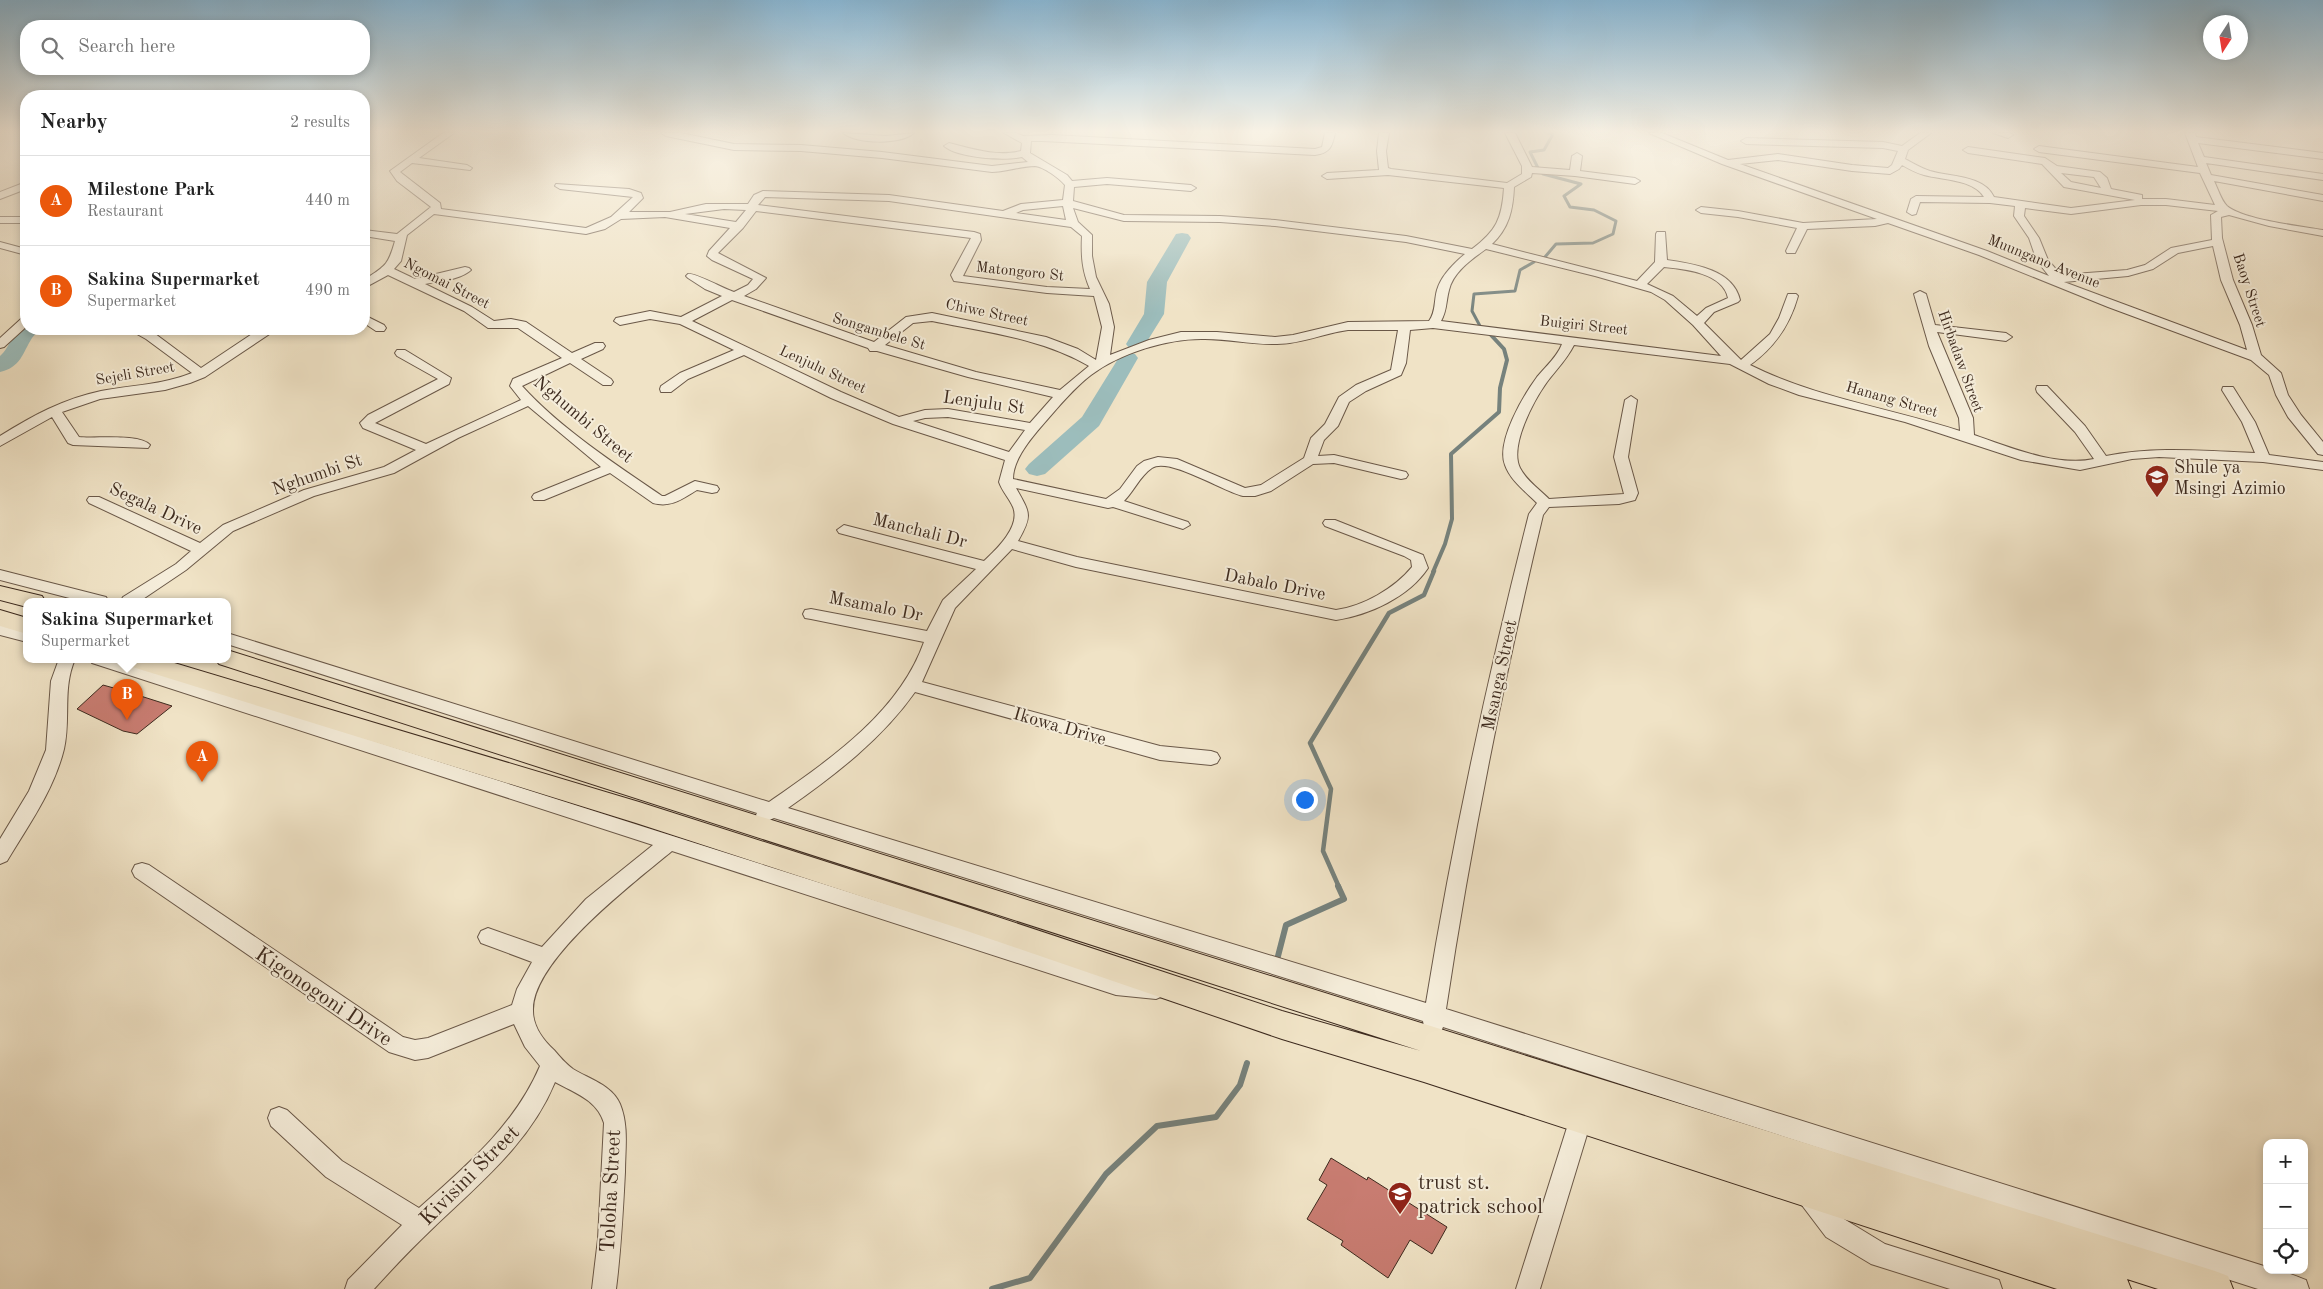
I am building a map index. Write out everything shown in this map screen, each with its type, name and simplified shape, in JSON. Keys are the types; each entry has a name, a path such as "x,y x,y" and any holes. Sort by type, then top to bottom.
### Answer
{"highway":[{"path":"0,593 23,598"},
{"path":"0,618 23,625"},
{"path":"231,659 761,817 840,865"},
{"path":"147,663 639,813 840,865 971,907 1432,1027 2216,1289"},
{"path":"971,907 1195,995 1282,1025 1424,1067 2113,1289"}],"street":[{"path":"370,281 387,270 394,262 400,238 412,225 433,211 436,205 423,193"},
{"path":"433,211 576,231 596,229 620,216 638,198 637,195 632,193"},
{"path":"684,321 752,287 760,278 713,256 715,250 739,226 752,209 758,196 771,193"},
{"path":"776,193 889,198 1074,224"},
{"path":"1069,193 1067,203 1074,224 1088,238 1086,256 1096,293 1103,304 1108,327 1100,365"},
{"path":"1432,324 1438,318 1445,284 1459,266 1481,250 1507,218 1509,193"},
{"name":"Muungano Avenue","path":"1815,193 2055,279 2112,305 2255,357 2276,373 2282,395 2294,416 2323,451"},
{"path":"1987,193 1990,200"},
{"path":"2117,193 2157,202 2226,210 2323,234"},
{"path":"2216,193 2226,210"},
{"path":"2299,193 2323,198"},
{"path":"1912,212 1916,200 1920,198 1962,201 1990,200 2074,211 2127,203 2157,202"},
{"path":"1003,214 1021,207 1067,203"},
{"name":"Hanang Street","path":"1067,203 1124,218 1220,219 1276,223 1406,239 1481,250 1641,284 1668,298 1698,322 1737,363 1773,381 1804,392 1902,417 2019,455 2080,466 2152,453 2263,458 2323,466"},
{"path":"2020,205 2019,216 2034,238 2043,260 2055,279 2128,273 2149,267 2160,258 2175,250 2218,242"},
{"path":"670,215 701,206 752,209"},
{"name":"Matongoro St","path":"752,209 975,235 976,240 956,276 958,280 1096,293"},
{"path":"1701,210 1738,214 1804,226 1875,223 1889,219"},
{"name":"Baoy Street","path":"2226,210 2217,214 2215,218 2218,242 2227,280 2246,325 2255,357"},
{"path":"620,216 649,213 739,226"},
{"path":"0,220 20,220"},
{"path":"1791,251 1804,226"},
{"path":"370,234 400,238"},
{"path":"1641,284 1661,263 1661,234"},
{"path":"0,245 20,250"},
{"path":"1661,263 1698,270 1722,281 1731,288 1734,300 1710,310 1698,322"},
{"name":"Ngomai Street","path":"387,270 468,309 492,325 511,323 522,326 571,358"},
{"path":"413,283 452,275 465,270"},
{"name":"Songambele St","path":"692,276 703,284 732,296 874,348 987,379 1063,395"},
{"name":"Hirbadaw Street","path":"1920,294 1930,328 1966,418 1967,439"},
{"path":"1737,363 1766,346 1774,337 1789,309 1792,296"},
{"name":"Lenjulu Street","path":"620,321 650,315 684,321 836,396 898,421 1013,458"},
{"name":"Chiwe Street","path":"874,348 909,321 922,317 932,317 1042,340 1100,365"},
{"path":"370,322 380,328"},
{"name":"Buigiri Street","path":"1006,482 1006,474 1013,458 1034,428 1083,375 1100,365 1151,344 1184,336 1288,340 1329,328 1432,324 1570,340 1737,363"},
{"path":"1310,460 1318,438 1331,426 1344,400 1361,388 1390,377 1397,372 1400,364 1405,326"},
{"path":"0,344 20,327"},
{"path":"1930,328 2006,337"},
{"path":"148,335 201,374"},
{"name":"Sejeli Street","path":"0,442 53,410 93,397 174,384 201,374 258,335"},
{"path":"1570,340 1563,356 1537,386 1513,440 1510,456 1511,464 1519,476 1545,503 1619,500 1630,497 1632,493 1621,457 1631,400"},
{"name":"Nghumbi Street","path":"599,346 515,384 529,401 611,468 662,501 668,501 695,485 712,489"},
{"path":"666,389 684,376 745,350"},
{"path":"401,353 445,378 445,381 373,418 369,421 368,425 425,449"},
{"path":"571,358 607,382"},
{"path":"2042,390 2080,429 2102,461"},
{"path":"2228,390 2248,418 2259,441 2263,458"},
{"name":"Nghumbi St","path":"134,598 182,567 219,533 309,493 389,470 425,449 529,401"},
{"path":"53,410 75,441 143,445"},
{"name":"Lenjulu St","path":"898,421 925,414 948,413 1034,428"},
{"path":"1112,502 1130,485 1141,468 1153,460 1172,462 1236,489 1255,492 1266,488 1310,460 1334,459 1402,475"},
{"path":"539,497 611,468"},
{"path":"1006,482 1100,504 1112,502 1144,510 1183,525"},
{"path":"761,817 816,778 853,747 881,721 911,685 923,667 933,638 948,605 963,587 987,567 1009,543 1020,523 1022,514 1006,482"},
{"name":"Segala Drive","path":"94,500 202,550"},
{"name":"Msanga Street","path":"1432,1027 1455,885 1515,600 1536,514 1545,503"},
{"name":"Dabalo Drive","path":"1009,543 1076,562 1336,615 1346,614 1392,593 1408,581 1420,568 1418,558 1409,552 1330,523"},
{"name":"Manchali Dr","path":"844,530 987,567"},
{"path":"0,575 88,598"},
{"name":"Msamalo Dr","path":"811,614 933,638"},
{"path":"0,629 23,636"},
{"path":"231,639 761,817 1432,1027 2297,1289"},
{"path":"0,856 34,798 53,756 56,742 59,681 66,663"},
{"path":"110,663 668,844 1116,986 1195,995"},
{"name":"Ikowa Drive","path":"911,685 1160,753 1211,758"},
{"path":"552,1063 541,1054 528,1029 522,1011 527,989 544,958 605,893 668,844"},
{"name":"Kigonogoni Drive","path":"142,871 397,1045 415,1050 428,1048 522,1011"},
{"path":"488,937 544,958"},
{"name":"Kivisini Street","path":"357,1289 421,1223 496,1153 516,1131 542,1091 552,1063"},
{"name":"Toloha Street","path":"552,1063 563,1075 594,1090 610,1106 615,1123 610,1239 604,1289"},
{"path":"278,1118 334,1170 421,1223"},
{"path":"1528,1289 1581,1118"},
{"path":"1804,1191 1836,1228 1880,1255 1990,1289"}],"building":[{"path":"103,685 172,706 137,734 123,731 77,709"},
{"path":"1331,1158 1367,1180 1368,1177 1447,1227 1432,1254 1410,1240 1388,1278 1341,1245 1343,1241 1307,1219 1327,1185 1319,1180"}],"waterway":[{"path":"1545,257 1556,244 1593,243 1613,234 1616,221 1594,210 1570,207 1564,196 1568,193"},
{"path":"1136,344 1154,314 1157,282 1182,238"},
{"path":"1480,326 1472,311 1474,294 1515,291 1520,270 1534,262"},
{"path":"0,366 15,354 23,335"},
{"path":"1433,572 1445,544 1452,519 1451,454 1499,412 1500,388 1507,360 1504,349 1491,335"},
{"path":"1037,469 1091,421 1128,358"},
{"path":"1339,887 1323,851 1331,789 1310,743 1389,613 1424,595 1434,571"},
{"path":"1277,960 1286,925 1344,899 1338,886"},
{"path":"992,1289 1030,1278 1106,1174 1157,1126 1216,1117 1240,1085 1247,1063"}],"place":[{"name":"Shule ya Msingi Azimio","path":"2157,498"},
{"name":"Sakina Supermarket","path":"127,720"},
{"name":"Milestone Park","path":"202,782"},
{"name":"trust st. patrick school","path":"1400,1215"}]}
